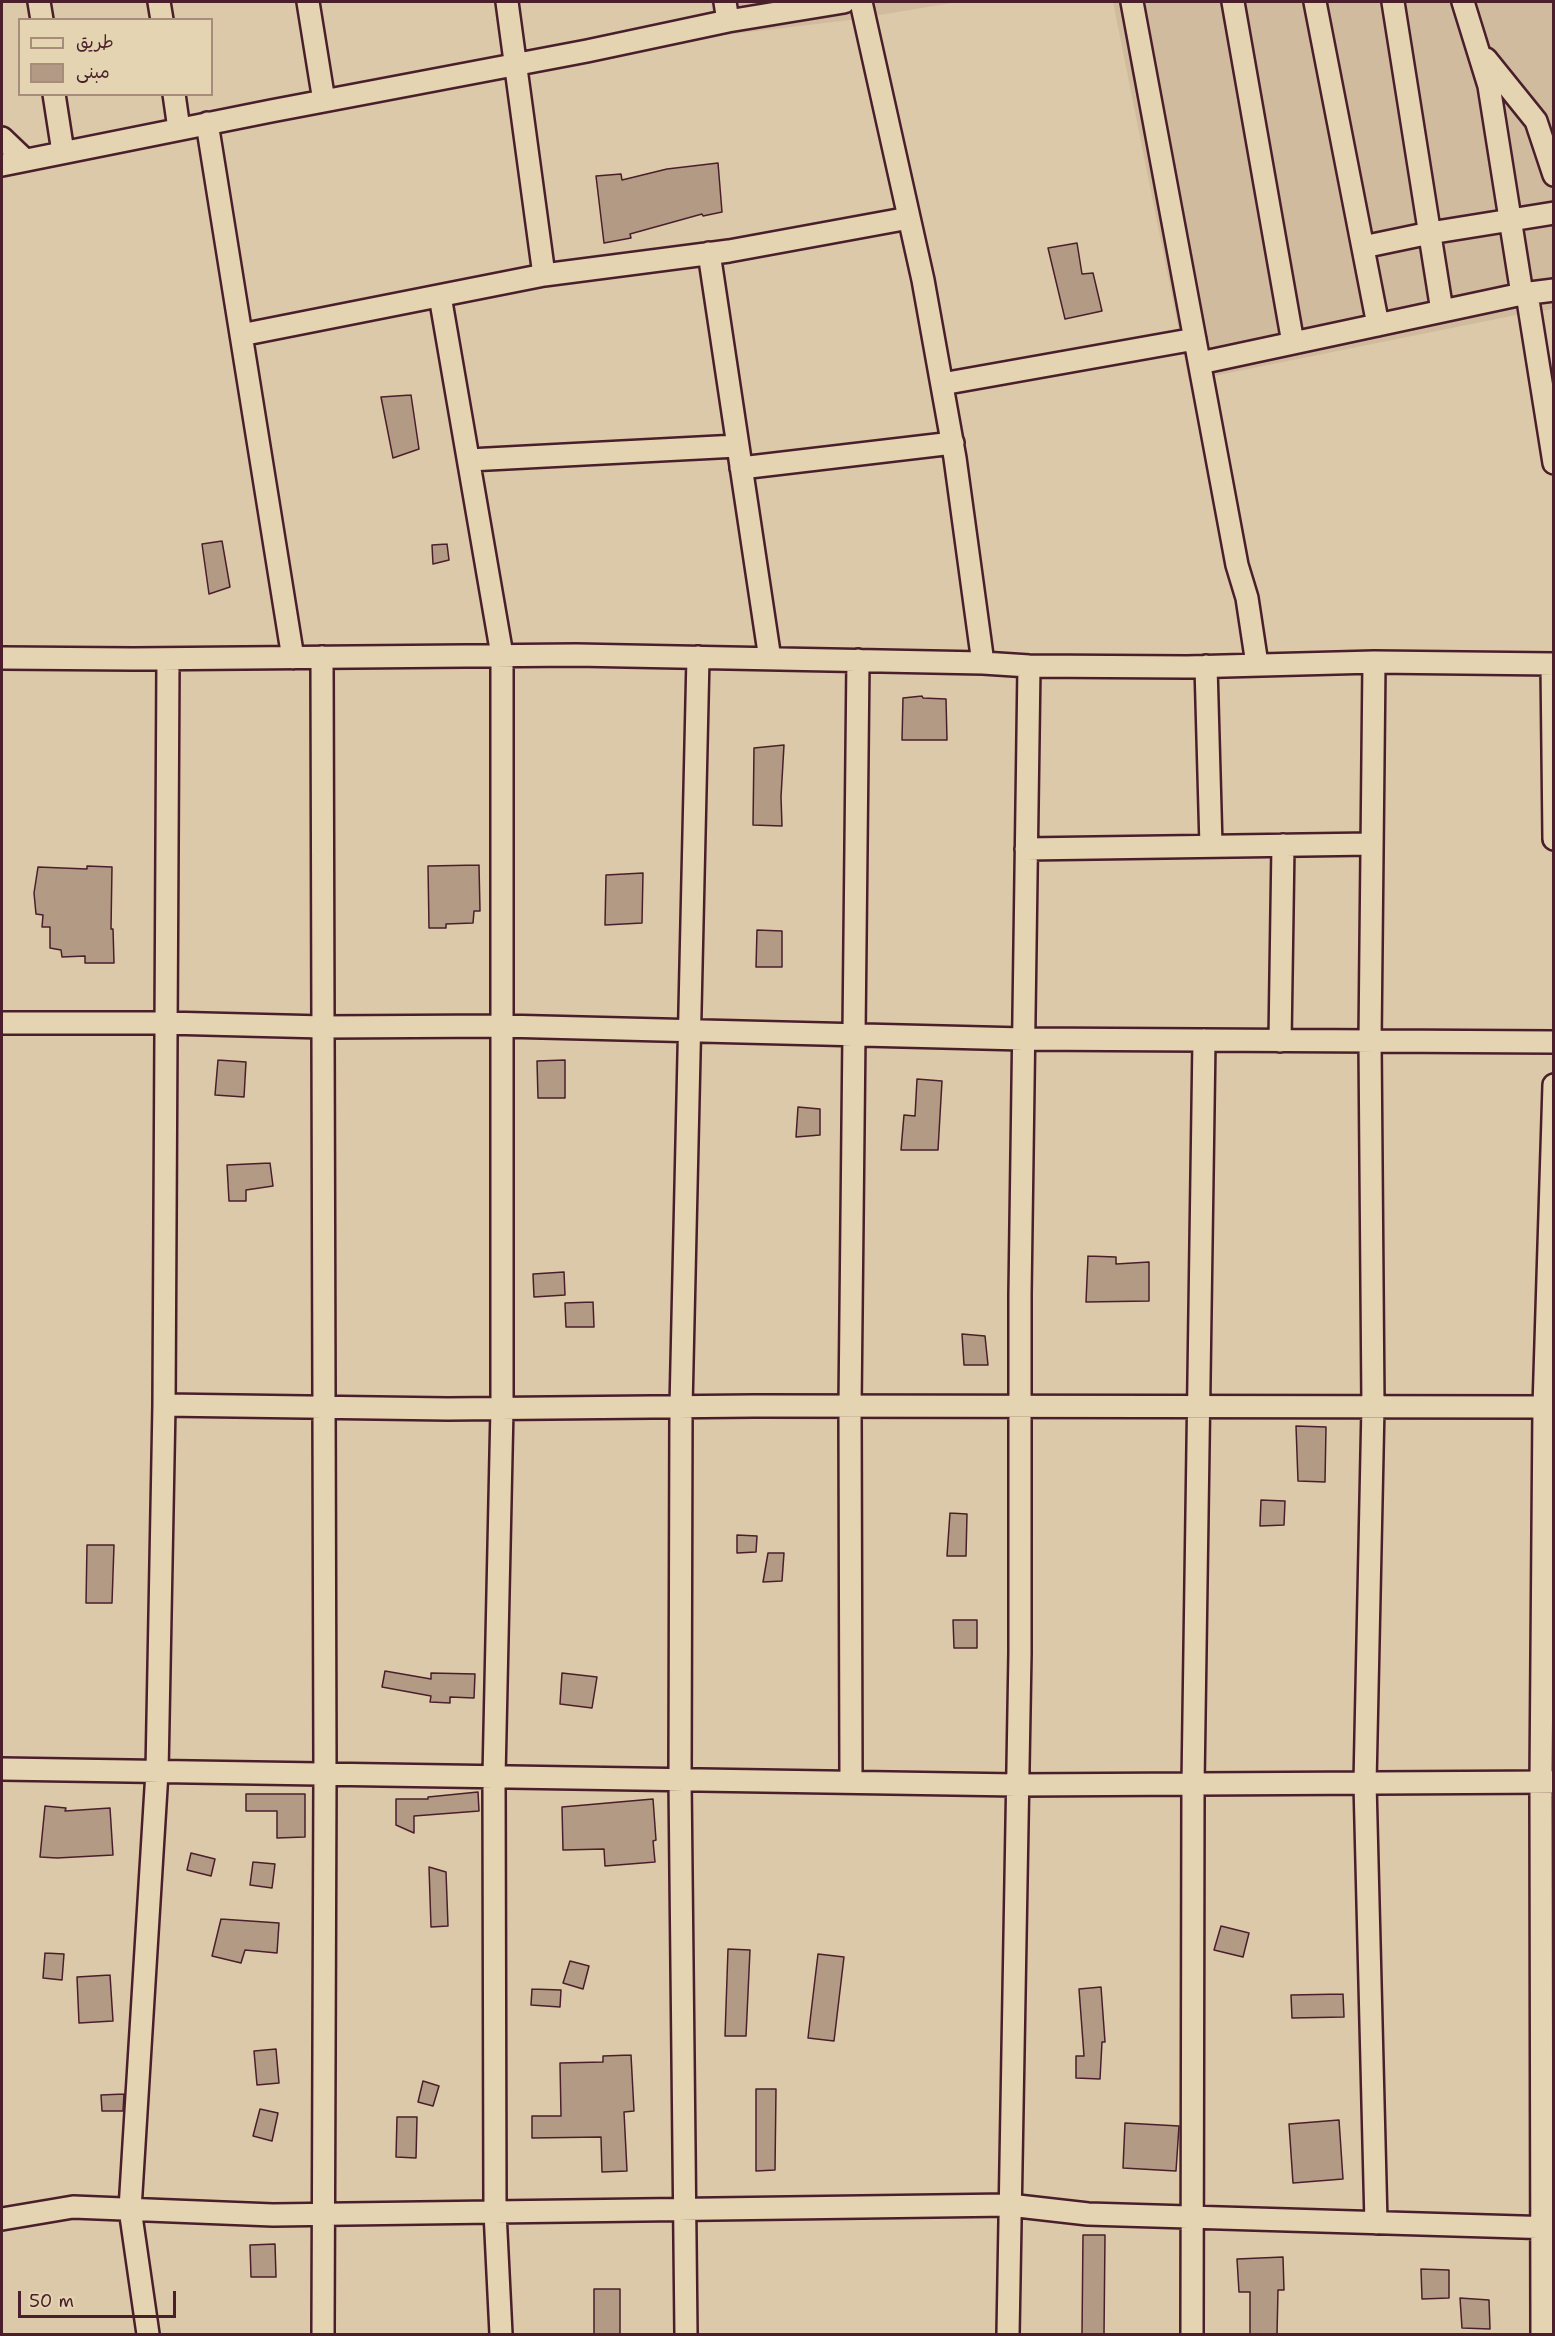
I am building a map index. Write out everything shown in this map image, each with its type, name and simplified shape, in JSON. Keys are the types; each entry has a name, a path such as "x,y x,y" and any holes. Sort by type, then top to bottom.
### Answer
{"street":[{"path":"39,2 42,18"},
{"path":"159,2 162,18"},
{"path":"308,2 324,101"},
{"path":"507,2 544,275"},
{"path":"2,165 516,64 727,11 840,2"},
{"path":"861,2 909,218 953,443 983,663"},
{"path":"1132,2 1237,565 1247,598 1257,664"},
{"path":"1233,2 1293,343"},
{"path":"1315,2 1378,325"},
{"path":"1393,2 1442,311"},
{"path":"1463,2 1489,86 1554,464"},
{"path":"1478,50 1536,121 1554,175"},
{"path":"54,96 63,152"},
{"path":"174,96 179,129"},
{"path":"207,123 293,658"},
{"path":"2,138 24,159"},
{"path":"1363,247 1430,233 1554,213"},
{"path":"241,335 544,275 709,253 909,218"},
{"path":"709,253 770,659"},
{"path":"1200,363 1442,311 1554,290"},
{"path":"440,296 502,655 502,1408 494,1777 495,2212 501,2334"},
{"path":"942,384 1195,339"},
{"path":"741,468 953,443"},
{"path":"469,460 737,446"},
{"path":"2,658 168,659 502,655 858,660 1029,666 1206,666 1374,662 1553,664 1554,839"},
{"path":"322,657 325,1774 321,2215 323,2334"},
{"path":"686,2334 680,1780 681,1407 698,657"},
{"path":"148,2334 130,2210 157,1772 164,1405 168,659"},
{"path":"851,1782 850,1406 858,660"},
{"path":"1374,662 1370,1041 1372,1406 1365,1783 1376,2223"},
{"path":"1008,2334 1020,1653 1023,1039 1029,666"},
{"path":"1206,666 1211,846"},
{"path":"1026,849 1372,844"},
{"path":"1280,1041 1283,845"},
{"path":"2,1023 166,1023 323,1027 502,1026 1023,1039 1554,1042"},
{"path":"1192,2334 1197,1406 1204,1040"},
{"path":"1542,2334 1548,2228 1547,1782 1554,1085"},
{"path":"164,1405 502,1408 1549,1407"},
{"path":"2,1769 1017,1785 1547,1782"},
{"path":"2,2219 73,2207 321,2215 1009,2205 1088,2214 1548,2228"}],"shaded area":[{"path":"711,2 957,2 850,20 716,36"},
{"path":"1113,2 1553,2 1553,309 1189,381"}],"building":[{"path":"718,163 722,212 703,216 702,214 630,234 631,238 604,243 596,176 621,174 622,180 667,169"},
{"path":"1077,243 1082,274 1093,273 1102,311 1065,319 1048,248"},
{"path":"411,395 419,449 393,458 381,397"},
{"path":"222,541 230,587 209,594 202,544"},
{"path":"447,544 449,560 433,564 432,545"},
{"path":"922,696 923,698 946,699 947,740 902,740 903,698"},
{"path":"784,745 782,826 753,825 754,748"},
{"path":"479,865 480,911 474,911 473,923 446,924 446,928 429,928 428,866"},
{"path":"87,866 112,867 111,929 113,929 114,963 85,963 85,956 62,957 61,950 50,948 50,927 42,927 43,915 36,914 34,893 38,867 87,869"},
{"path":"643,873 642,923 605,925 606,875"},
{"path":"757,930 782,931 782,967 756,967"},
{"path":"218,1060 246,1062 244,1097 215,1095"},
{"path":"565,1060 565,1098 538,1098 537,1061"},
{"path":"917,1079 942,1081 938,1150 901,1150 904,1115 915,1116"},
{"path":"798,1107 820,1109 820,1135 796,1137"},
{"path":"270,1163 273,1186 246,1190 246,1201 229,1201 227,1165"},
{"path":"1088,1256 1116,1257 1116,1264 1149,1262 1149,1301 1086,1302"},
{"path":"564,1272 565,1295 534,1297 533,1274"},
{"path":"593,1302 594,1327 566,1327 565,1303"},
{"path":"962,1334 985,1336 988,1365 964,1365"},
{"path":"1296,1426 1326,1427 1325,1482 1298,1481"},
{"path":"1261,1500 1285,1501 1284,1525 1260,1526"},
{"path":"950,1513 967,1514 966,1556 947,1556"},
{"path":"737,1535 757,1536 756,1552 737,1553"},
{"path":"87,1545 114,1545 112,1603 86,1603"},
{"path":"768,1553 784,1553 782,1581 763,1582"},
{"path":"953,1620 977,1620 977,1648 954,1648"},
{"path":"385,1671 431,1679 431,1673 475,1674 474,1698 450,1697 450,1703 430,1702 431,1696 382,1687"},
{"path":"562,1673 597,1677 592,1708 560,1704"},
{"path":"478,1792 479,1811 414,1816 414,1833 396,1825 396,1799 428,1799 428,1797"},
{"path":"246,1794 305,1794 305,1837 277,1838 277,1811 246,1811"},
{"path":"653,1799 655,1862 605,1866 604,1849 563,1850 562,1807"},
{"path":"45,1806 66,1808 65,1811 110,1808 113,1855 40,1857"},
{"path":"191,1853 215,1859 211,1876 187,1870"},
{"path":"253,1862 275,1864 272,1888 250,1885"},
{"path":"429,1867 446,1872 448,1926 431,1927"},
{"path":"221,1919 279,1923 277,1953 245,1950 241,1963 212,1956"},
{"path":"1221,1926 1249,1933 1243,1957 1214,1950"},
{"path":"728,1949 750,1950 746,2036 725,2036"},
{"path":"45,1953 64,1954 62,1980 43,1978"},
{"path":"818,1954 844,1957 834,2041 808,2038"},
{"path":"570,1961 589,1966 583,1989 563,1983"},
{"path":"110,1975 113,2021 79,2023 77,1977"},
{"path":"1101,1987 1105,2042 1102,2042 1100,2079 1076,2078 1076,2056 1084,2056 1079,1989"},
{"path":"532,1989 561,1990 560,2007 531,2005"},
{"path":"1343,1994 1344,2017 1292,2018 1291,1995"},
{"path":"276,2049 279,2083 257,2085 254,2051"},
{"path":"631,2055 634,2111 624,2112 627,2171 602,2172 601,2137 532,2138 532,2116 561,2116 560,2063 603,2062 603,2056"},
{"path":"423,2081 439,2086 433,2106 418,2102"},
{"path":"756,2089 776,2089 775,2170 756,2171"},
{"path":"124,2094 123,2111 102,2111 101,2095"},
{"path":"260,2109 278,2113 272,2141 253,2136"},
{"path":"397,2117 417,2117 416,2158 396,2157"},
{"path":"1339,2120 1343,2179 1293,2183 1289,2124"},
{"path":"1125,2123 1179,2126 1176,2171 1123,2168"},
{"path":"1083,2235 1105,2235 1104,2334 1082,2334"},
{"path":"275,2244 276,2277 251,2277 250,2245"},
{"path":"1283,2257 1284,2290 1278,2290 1277,2334 1250,2334 1250,2292 1239,2292 1237,2259"},
{"path":"1421,2269 1449,2270 1449,2298 1422,2299"},
{"path":"594,2289 620,2289 620,2334 594,2334"},
{"path":"1460,2298 1489,2300 1490,2329 1462,2328"}]}
